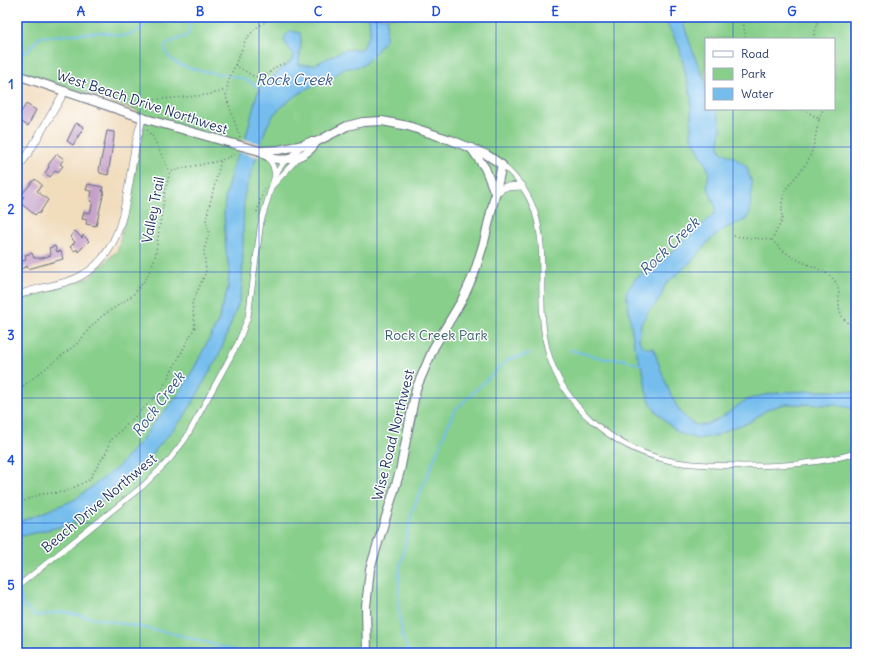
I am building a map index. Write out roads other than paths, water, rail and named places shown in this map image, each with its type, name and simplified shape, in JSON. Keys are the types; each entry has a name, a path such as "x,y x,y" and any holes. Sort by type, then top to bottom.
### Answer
{"street":[{"name":"West Beach Drive Northwest","path":"17,75 128,113 263,153 288,159 298,158"},
{"path":"17,169 28,154 65,91"},
{"path":"17,296 33,289 64,283 78,277 95,267 109,251 119,229 142,117"},
{"name":"Beach Drive Northwest","path":"17,587 144,485 170,459 186,438 238,343 248,317 261,222 275,175 288,159 303,145 310,142 316,142 347,126 363,122 382,121 434,134 470,147 502,165 522,186 537,216 541,237 544,327 548,351 556,376 573,403 601,428 643,453 667,460 698,465 800,465 837,459 856,453"},
{"name":"Beach Drive Northwest","path":"273,185 298,158 313,147 316,142"},
{"name":"West Beach Drive Northwest","path":"263,153 303,145"},
{"path":"470,147 485,168 495,193 505,187 522,186"},
{"path":"278,150 288,159 287,169"},
{"path":"263,153 273,166 275,175"},
{"name":"Wise Road Northwest","path":"367,653 366,607 370,569 400,471 416,390 429,356 462,300 474,274 483,246 502,165"}],"water":[{"name":"Rock Creek","path":"369,17 387,17 386,39 375,53 362,66 343,69 329,81 310,87 291,99 274,114 266,128 244,196 242,286 239,302 220,353 183,418 138,470 84,514 68,525 17,537 17,523 74,500 118,467 176,398 194,368 218,322 228,287 229,269 226,251 224,214 225,199 233,165 245,140 257,94 265,83 291,61 293,54 284,41 285,36 291,31 300,33 301,40 299,65 314,65 344,50 362,49 370,33"},
{"name":"Rock Creek","path":"663,17 681,17 696,60 705,80 705,110 716,110 720,119 721,135 719,143 721,152 734,157 747,167 752,184 750,213 745,220 724,229 709,241 693,260 665,285 660,299 648,312 641,324 639,341 645,348 653,348 674,401 680,411 694,424 702,425 712,422 721,418 745,401 768,394 810,391 848,391 856,393 856,409 835,405 785,404 768,409 748,423 731,428 716,436 697,439 679,433 653,408 646,391 644,375 634,345 626,292 636,278 667,257 680,243 714,214 716,208 707,186 709,171 691,136 691,98 679,46"}],"waterway":[{"path":"17,52 26,52 40,37 101,32 122,36 135,33 154,17"},
{"path":"188,17 189,32 187,35 183,38 169,42 165,46 167,55 174,62 197,70 243,79 251,82 262,90"},
{"path":"570,350 605,359 621,359 643,365"},
{"path":"409,653 402,635 398,603 399,571 412,512 454,411 507,360 529,354"},
{"path":"20,594 25,607 35,616 63,612 171,633 245,653"}],"park label":[{"name":"Rock Creek Park","path":"436,335"}]}
